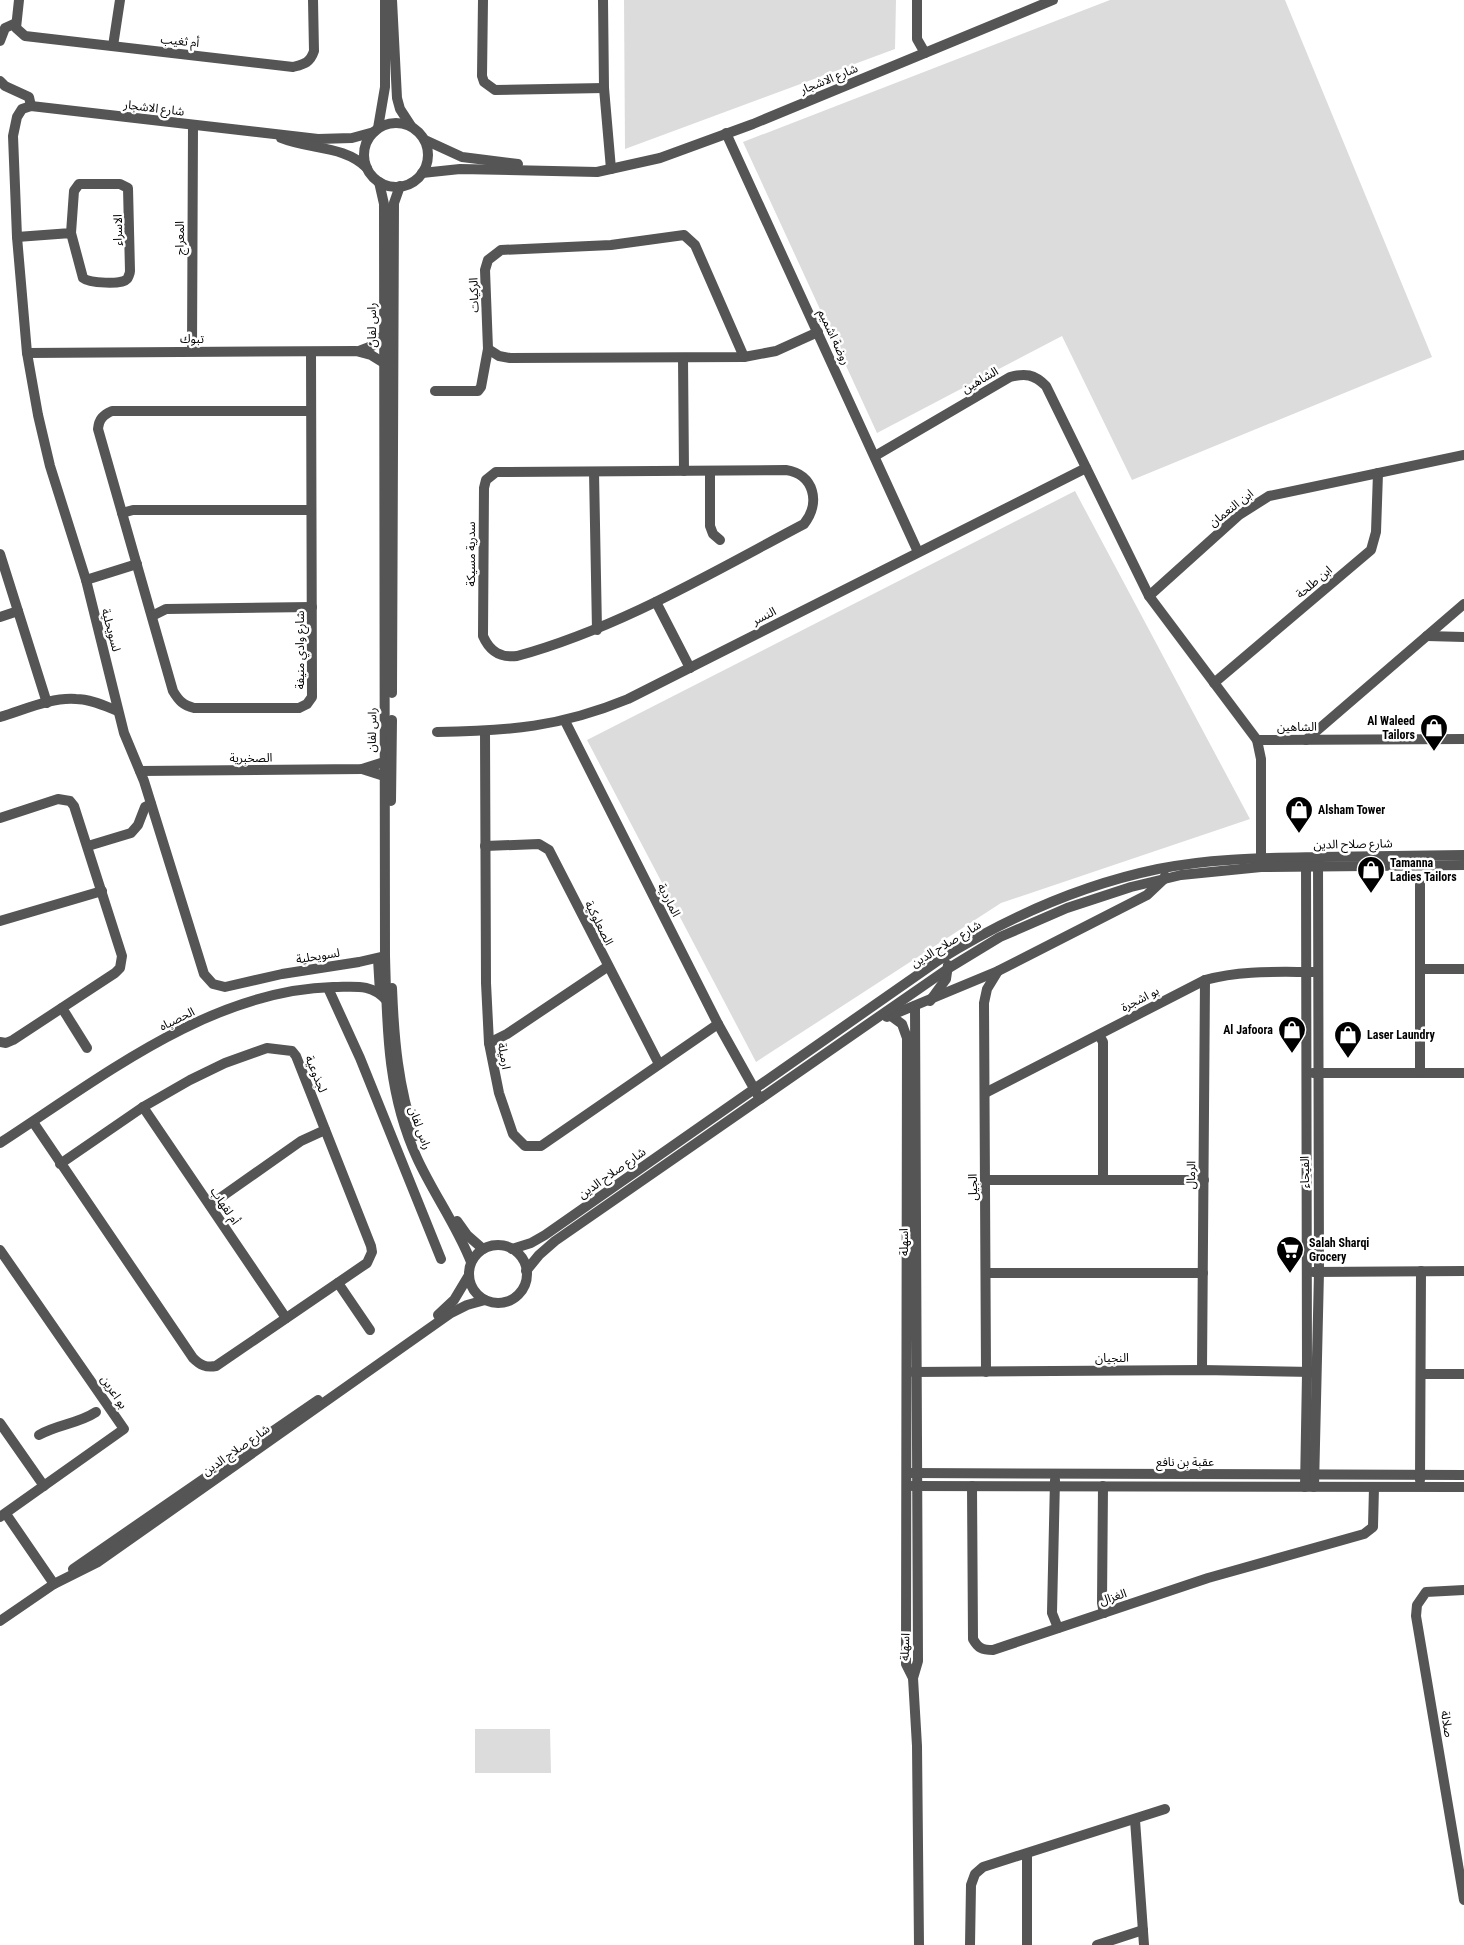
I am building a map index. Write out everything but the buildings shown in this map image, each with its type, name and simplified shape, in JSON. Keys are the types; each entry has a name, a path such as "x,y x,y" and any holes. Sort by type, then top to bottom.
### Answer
{"street":[{"path":"0,41 5,28 16,23 19,0"},
{"path":"113,46 120,0"},
{"name":"أم ثغيب","path":"16,23 19,33 25,36 293,67 305,64 311,59 314,51 313,0"},
{"path":"385,0 385,87 376,130 364,149 367,168 379,182 400,186 415,180 422,173 428,154 425,140 405,118 397,98 392,0"},
{"path":"482,0 482,76 488,86 495,90 604,88"},
{"path":"603,0 604,88 611,169"},
{"path":"917,0 917,39 925,53"},
{"name":"شارع الاشجار","path":"422,173 460,169 590,172 660,158 1053,0"},
{"path":"0,81 5,86 29,97 31,106"},
{"name":"شارع الاشجار","path":"31,106 274,135 333,139 352,138 376,130"},
{"name":"لسويحلية","path":"31,106 20,112 13,128 16,237 27,353 38,415 50,466 86,580 124,733 140,771 206,978 212,984 221,987 306,969 381,957"},
{"path":"376,130 398,123 412,126"},
{"name":"المعراج","path":"192,351 193,126"},
{"name":"روضة اشميم","path":"726,133 876,456 918,552"},
{"name":"شارع الاشجار","path":"274,135 300,145 344,153 356,159 367,168"},
{"name":"شارع الاشجار","path":"425,140 450,154 470,159 508,164 596,166 611,169"},
{"name":"راس لفان","path":"379,182 384,204 385,334 384,776 381,957 383,997 388,1054 399,1109 416,1156 440,1204 465,1247 471,1262"},
{"name":"الاسراء","path":"79,184 120,184 128,188 130,271 128,278 123,282 89,282 83,278 71,233 74,191 79,184"},
{"name":"راس لفان","path":"400,186 394,199 391,882 394,1030 400,1080 422,1154 461,1227 483,1249"},
{"path":"16,237 71,233"},
{"name":"الركيات","path":"488,349 485,270 488,260 493,254 501,250 611,245 677,234 684,235 695,245 744,357"},
{"path":"435,391 478,391 483,380 488,349 499,356 510,358 744,357 776,352 818,332"},
{"name":"تبوك","path":"27,353 356,351 372,346 385,334"},
{"name":"تبوك","path":"356,351 371,355 384,363"},
{"name":"شارع وادي منيفة","path":"311,410 112,411 104,415 98,429 173,691 179,700 186,705 194,708 299,708 307,704 313,690 312,352"},
{"path":"683,358 684,471"},
{"name":"الشاهين","path":"876,456 1010,377 1029,374 1038,378 1046,386 1086,468"},
{"path":"1378,473 1464,455"},
{"path":"1086,468 1149,596 1257,740 1261,759 1261,862"},
{"name":"النسر","path":"436,732 485,731 565,721 628,699 1086,468"},
{"path":"710,471 710,526 713,534 720,540"},
{"name":"سدرية مسيكة","path":"710,471 794,471 808,483 814,499 811,515 804,524 656,602 597,630 551,646 506,657 492,650 483,636 484,488 486,480 496,472 710,471"},
{"path":"594,472 597,630"},
{"name":"ابن النعمان","path":"1149,596 1239,515 1269,496 1378,473"},
{"name":"ابن طلحة","path":"1214,683 1371,550 1376,532 1378,473"},
{"path":"122,513 133,510 311,510"},
{"path":"0,554 47,703"},
{"path":"86,580 137,564"},
{"path":"656,602 690,668"},
{"path":"1306,740 1464,604"},
{"path":"152,616 166,610 312,607"},
{"path":"0,617 18,611"},
{"path":"1427,636 1464,636"},
{"path":"0,718 47,703 76,699 118,711"},
{"name":"الماردية","path":"565,721 718,1024 753,1090 760,1099"},
{"name":"ارميلة","path":"485,731 486,983 489,1043 499,1093 508,1123 519,1141 533,1147 541,1146 718,1024"},
{"name":"الشاهين","path":"1257,740 1464,739"},
{"name":"الصخبرية","path":"140,771 362,769 384,762"},
{"name":"الصخبرية","path":"362,769 384,776"},
{"path":"0,818 64,798 74,806 122,956 120,968 13,1040 6,1043 0,1042"},
{"path":"88,846 131,833 138,826 145,806 151,804"},
{"name":"الصعلوكية","path":"485,846 539,844 549,850 607,967 659,1064"},
{"name":"شارع صلاح الدين","path":"1318,862 1464,855"},
{"name":"شارع صلاح الدين","path":"512,1249 531,1243 545,1235 939,960 976,938 1048,904 1122,878 1261,862 1464,865"},
{"name":"الفيحاء","path":"1306,862 1319,1272 1312,1372 1309,1487"},
{"name":"الفيحاء","path":"1312,1372 1307,1271 1312,1073 1319,972 1318,862"},
{"name":"شارع صلاح الدين","path":"526,1271 551,1244 948,968 1000,937 1067,908 1164,873"},
{"name":"شارع صلاح الدين","path":"871,1021 891,1016 964,986 1147,895 1164,873"},
{"path":"1420,884 1420,1073"},
{"path":"0,922 102,891"},
{"path":"930,1001 946,979 948,968 944,961 939,960"},
{"path":"489,1043 507,1034 607,967"},
{"path":"1420,968 1464,969"},
{"name":"الجيل","path":"986,1372 984,1002 987,989 998,970"},
{"name":"بو اشجرة","path":"985,1093 1205,980 1226,974 1249,972 1319,972"},
{"name":"الرمال","path":"1202,1370 1205,980"},
{"path":"964,986 976,992 984,1002"},
{"name":"الحصباه","path":"0,1143 109,1070 190,1026 257,1001 304,990 368,987 383,997"},
{"path":"328,988 360,1058 441,1259"},
{"name":"اسهلة","path":"913,1678 918,1662 915,1006"},
{"path":"62,1008 87,1048"},
{"name":"اسهلة","path":"891,1016 902,1024 907,1038 906,1664 913,1678"},
{"path":"1099,1035 1103,1042 1103,1180"},
{"name":"لجذوعية","path":"33,1122 60,1164 200,1364 209,1367 216,1366 367,1263 372,1252 296,1056 292,1051 267,1048 225,1063 190,1080 143,1107 60,1164"},
{"path":"1312,1073 1464,1073"},
{"name":"أم لقهاب","path":"143,1107 286,1318"},
{"path":"210,1205 300,1141 325,1130"},
{"path":"985,1180 1204,1180"},
{"path":"501,1245 512,1249 522,1258 526,1271 525,1285 516,1296 502,1302 485,1300 473,1290 469,1275 471,1262 483,1249 501,1245"},
{"name":"بو اعرين","path":"0,1250 101,1409 124,1429 3,1516 52,1582"},
{"path":"1307,1271 1464,1271"},
{"path":"1420,1487 1421,1271"},
{"path":"986,1273 1203,1273"},
{"name":"شارع صلاح الدين","path":"0,1613 93,1556 433,1319 454,1300 469,1275"},
{"path":"338,1283 370,1330"},
{"name":"شارع صلاح الدين","path":"0,1621 52,1582 98,1562 452,1313 485,1300"},
{"name":"النجيان","path":"906,1372 1202,1370 1312,1372"},
{"path":"1421,1374 1464,1374"},
{"path":"39,1435 54,1426 81,1422 101,1409"},
{"path":"0,1423 44,1486"},
{"name":"عقبة بن نافع","path":"906,1473 1309,1476 1464,1475"},
{"path":"1054,1474 1052,1613 1058,1628"},
{"name":"عقبة بن نافع","path":"906,1486 1464,1487"},
{"name":"الغزال","path":"972,1486 973,1639 976,1646 983,1650 993,1650 1208,1578 1364,1534 1373,1527 1374,1487"},
{"path":"1103,1486 1102,1603 1104,1613"},
{"name":"صلالة","path":"1464,1590 1426,1592 1417,1605 1416,1616 1459,1839 1464,1900"},
{"path":"913,1678 917,1746 919,1945"},
{"path":"970,1945 971,1885 975,1874 984,1867 1166,1809"},
{"path":"1135,1820 1144,1945"},
{"path":"1027,1854 1027,1945"},
{"path":"1097,1945 1143,1930"}],"shaded area":[{"path":"624,0 896,0 895,49 625,149"},
{"path":"1110,0 1285,0 1432,357 1132,480 1062,336 877,433 743,142"},
{"path":"1075,491 1250,819 1001,903 756,1062 587,740"},
{"path":"475,1729 550,1729 551,1773 475,1773"}],"place":[{"name":"Al Waleed Tailors","path":"1434,752"},
{"name":"Alsham Tower","path":"1299,834"},
{"name":"Tamanna Ladies Tailors","path":"1371,894"},
{"name":"Al Jafoora","path":"1292,1054"},
{"name":"Laser Laundry","path":"1348,1059"},
{"name":"Salah Sharqi Grocery","path":"1290,1274"}]}
